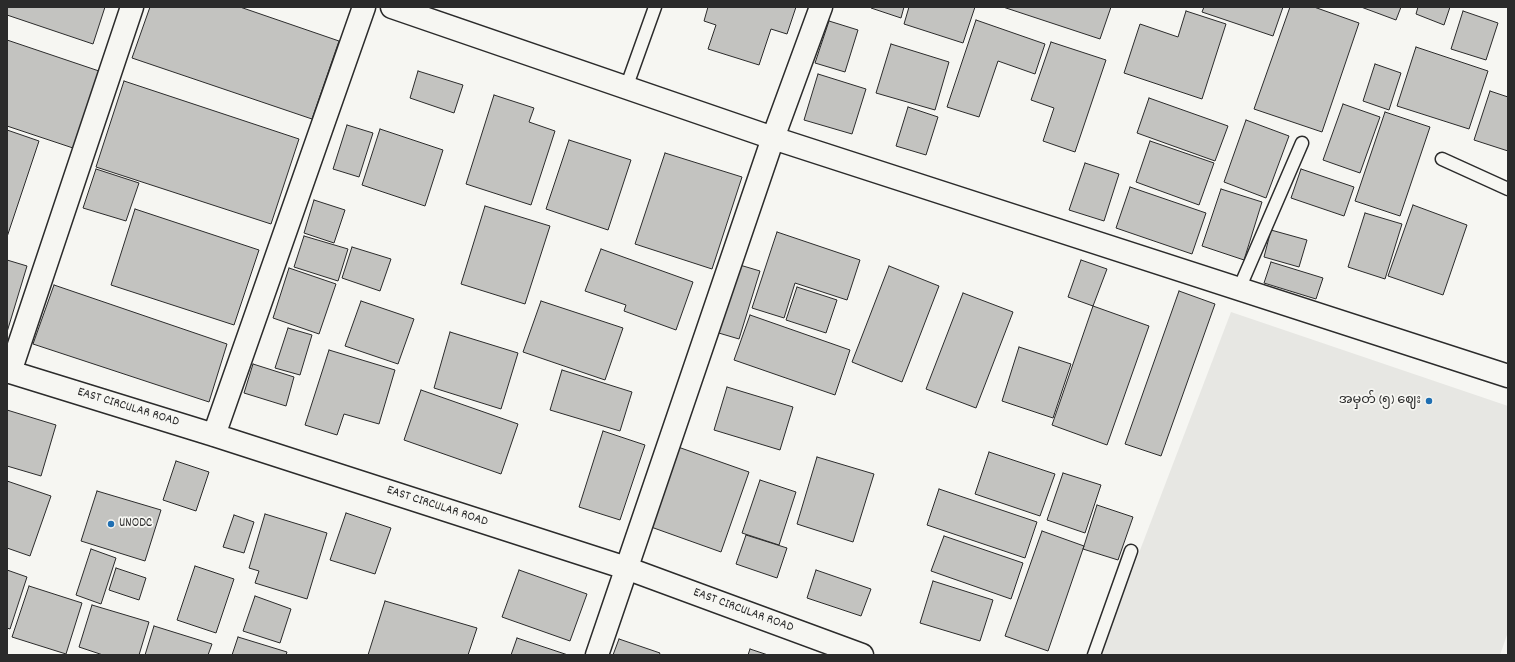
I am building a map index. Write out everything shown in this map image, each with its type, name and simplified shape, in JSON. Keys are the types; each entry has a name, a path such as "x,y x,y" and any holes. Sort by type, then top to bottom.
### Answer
{"street":[{"path":"9,371 132,7"},
{"path":"214,435 364,7"},
{"path":"392,7 773,138 1508,376"},
{"path":"597,655 773,138 820,7"},
{"name":"EAST CIRCULAR ROAD","path":"9,371 214,435 626,568 862,655"}],"lane":[{"path":"626,88 655,7"},
{"path":"1239,289 1302,143"},
{"path":"1442,159 1508,189"},
{"path":"1094,655 1131,551"}],"shaded area":[{"path":"1231,312 1508,406 1508,632 1500,655 1100,655"}],"building":[{"path":"7,7 105,7 93,44 7,15"},
{"path":"150,7 240,7 339,41 312,119 132,58"},
{"path":"708,7 796,7 787,34 771,29 759,65 708,49 716,25 704,21"},
{"path":"904,7 901,18 871,8"},
{"path":"909,7 975,7 963,43 904,24"},
{"path":"1003,7 1111,7 1100,39"},
{"path":"1204,7 1283,7 1273,36 1202,12"},
{"path":"1290,7 1314,7 1359,23 1322,132 1254,109"},
{"path":"1361,7 1401,7 1396,20"},
{"path":"1418,7 1450,7 1444,25 1416,14"},
{"path":"1186,11 1226,24 1202,99 1124,73 1140,24 1178,37"},
{"path":"1463,11 1498,23 1486,60 1451,49"},
{"path":"976,20 1045,44 1035,74 998,61 979,117 947,107"},
{"path":"829,21 858,30 845,72 815,63"},
{"path":"7,40 99,71 73,148 7,126"},
{"path":"1051,42 1106,60 1075,152 1043,141 1054,108 1031,100"},
{"path":"891,44 949,62 935,110 876,93"},
{"path":"1416,47 1488,71 1469,129 1397,106"},
{"path":"1375,64 1401,73 1389,110 1363,101"},
{"path":"418,71 463,85 454,113 410,98"},
{"path":"818,74 866,89 852,134 804,120"},
{"path":"124,81 299,139 271,224 96,167"},
{"path":"1490,91 1508,97 1508,151 1474,140"},
{"path":"494,95 534,108 529,122 555,131 531,205 466,184"},
{"path":"1149,98 1228,126 1215,161 1137,133"},
{"path":"1343,104 1380,117 1360,173 1323,160"},
{"path":"908,107 938,117 926,155 896,146"},
{"path":"1385,112 1430,127 1400,216 1355,201"},
{"path":"1246,120 1289,136 1266,198 1224,182"},
{"path":"347,125 373,133 359,177 333,169"},
{"path":"380,129 443,150 425,206 362,185"},
{"path":"7,130 39,141 7,237"},
{"path":"569,140 631,160 608,230 546,209"},
{"path":"1150,141 1214,163 1199,205 1136,182"},
{"path":"665,153 742,177 712,269 635,244"},
{"path":"1085,163 1119,174 1104,221 1069,210"},
{"path":"96,169 139,183 126,221 83,208"},
{"path":"1301,169 1354,187 1344,216 1291,198"},
{"path":"1130,187 1206,213 1192,254 1116,228"},
{"path":"1221,189 1262,202 1244,260 1202,246"},
{"path":"314,200 345,210 334,243 304,233"},
{"path":"1413,205 1467,225 1443,295 1388,276"},
{"path":"485,206 550,226 525,304 461,284"},
{"path":"135,209 259,250 234,325 111,285"},
{"path":"1365,213 1402,224 1385,279 1348,267"},
{"path":"1271,230 1307,240 1299,267 1264,257"},
{"path":"777,232 860,260 847,300 795,283 784,318 752,308"},
{"path":"304,236 348,249 338,281 294,267"},
{"path":"352,247 391,259 380,291 342,278"},
{"path":"601,249 693,282 676,330 624,311 626,305 585,291"},
{"path":"7,260 27,266 7,332"},
{"path":"1081,260 1107,269 1093,306 1068,297"},
{"path":"1271,262 1323,278 1316,299 1264,283"},
{"path":"733,263 760,271 739,339 712,331"},
{"path":"889,266 939,286 902,382 852,362"},
{"path":"289,268 336,284 319,334 273,318"},
{"path":"54,285 227,344 209,402 33,344"},
{"path":"797,287 837,300 826,333 786,320"},
{"path":"1179,291 1215,304 1161,456 1125,444"},
{"path":"963,293 1013,312 976,408 926,389"},
{"path":"361,301 414,319 398,364 345,346"},
{"path":"541,301 623,328 605,380 523,352"},
{"path":"1093,306 1149,326 1107,445 1052,425"},
{"path":"750,315 850,350 835,395 734,360"},
{"path":"288,328 312,335 300,375 275,368"},
{"path":"450,332 518,353 501,409 434,388"},
{"path":"1019,347 1071,364 1053,418 1002,401"},
{"path":"329,350 395,370 379,424 344,414 337,435 305,425"},
{"path":"253,364 294,377 286,406 244,393"},
{"path":"562,370 632,392 620,431 550,410"},
{"path":"727,387 793,407 780,450 714,430"},
{"path":"421,390 518,424 501,474 404,440"},
{"path":"7,410 56,425 41,476 7,466"},
{"path":"603,431 645,445 620,520 579,507"},
{"path":"678,447 749,472 721,552 651,527"},
{"path":"989,452 1055,474 1040,516 975,494"},
{"path":"817,457 874,474 853,542 797,524"},
{"path":"176,461 209,472 196,511 163,500"},
{"path":"1063,473 1101,485 1085,533 1047,520"},
{"path":"760,480 796,492 779,545 742,533"},
{"path":"7,481 51,496 30,556 7,548"},
{"path":"939,489 1037,522 1025,558 927,525"},
{"path":"97,491 161,510 145,561 81,541"},
{"path":"1097,505 1133,517 1118,560 1083,549"},
{"path":"346,513 391,528 375,574 330,560"},
{"path":"265,514 327,533 307,599 255,583 259,571 249,568"},
{"path":"234,515 254,522 244,553 223,547"},
{"path":"1042,531 1084,546 1048,651 1005,636"},
{"path":"746,535 787,548 777,578 736,564"},
{"path":"944,536 1023,563 1011,599 931,571"},
{"path":"91,549 116,558 101,604 76,595"},
{"path":"195,566 234,579 216,633 177,620"},
{"path":"116,568 146,578 139,600 109,590"},
{"path":"7,570 27,577 10,629 7,628"},
{"path":"519,570 587,594 570,641 502,617"},
{"path":"816,570 871,589 861,616 807,598"},
{"path":"933,581 993,600 980,641 920,623"},
{"path":"29,586 82,603 66,654 12,637"},
{"path":"255,596 291,609 280,643 243,631"},
{"path":"385,601 477,628 468,655 368,655"},
{"path":"92,605 149,622 139,655 103,655 79,647"},
{"path":"154,626 212,644 208,655 145,655"},
{"path":"238,637 287,652 286,655 232,655"},
{"path":"517,638 568,655 511,655"},
{"path":"619,639 660,653 659,655 613,655"},
{"path":"750,649 768,655 748,655"}],"place":[{"name":"အမှတ် (၅) ဈေး","path":"1429,401"},
{"name":"UNODC","path":"111,524"}]}
